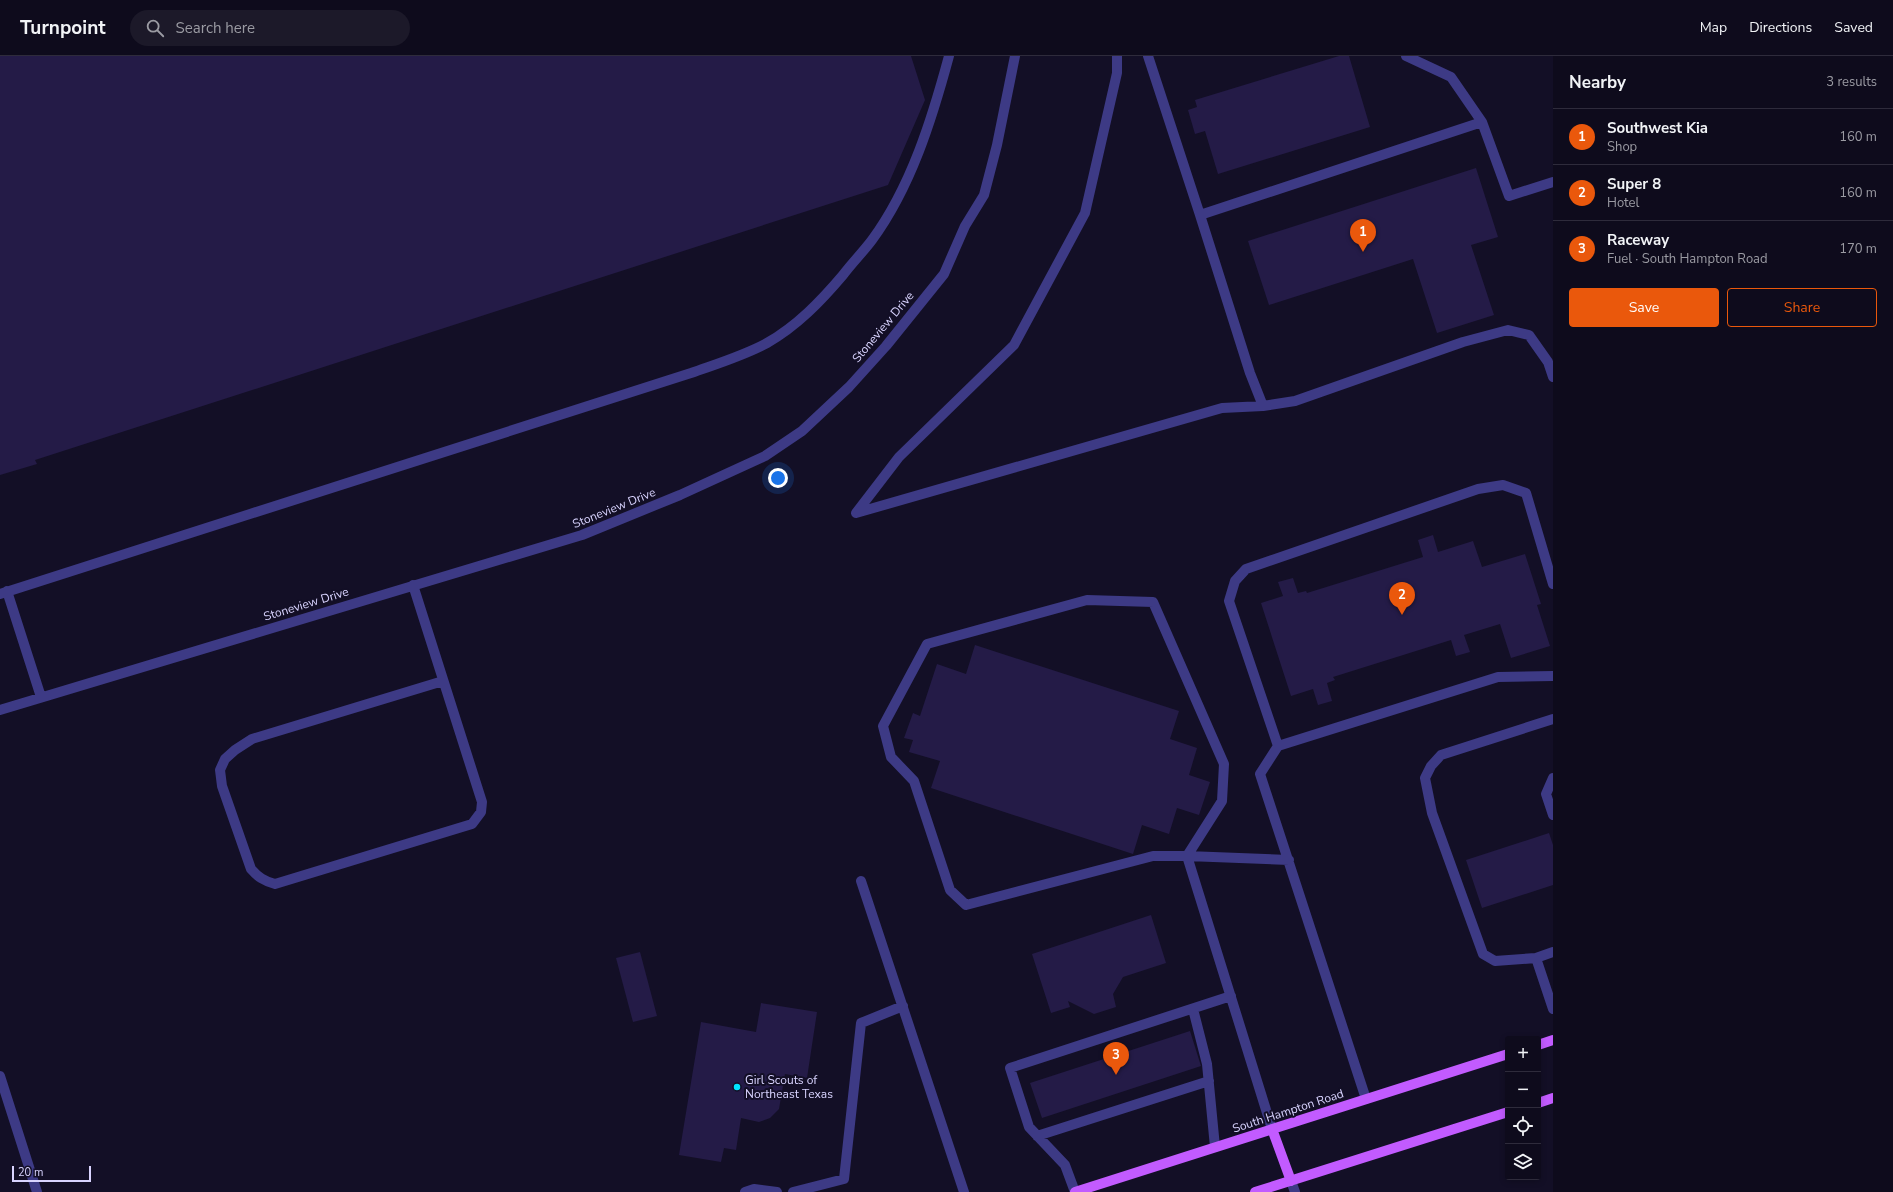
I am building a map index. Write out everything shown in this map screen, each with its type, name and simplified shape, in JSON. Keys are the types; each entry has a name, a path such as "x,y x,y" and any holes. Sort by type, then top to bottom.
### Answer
{"main road":[{"path":"1541,1043 1553,1040"},
{"name":"South Hampton Road","path":"1075,1192 1505,1055"},
{"path":"1541,1102 1553,1098"},
{"path":"1255,1192 1505,1113"},
{"path":"1272,1129 1291,1181"}],"street":[{"path":"41,697 4,592 691,373 747,353 767,343 803,318 822,300 872,239 895,202 910,172 938,97 949,56"},
{"name":"Stoneview Drive","path":"0,710 413,585 582,536 680,495 765,456 802,431 849,387 886,346 944,274 965,226 984,195 997,146 1015,56"},
{"path":"1117,56 1117,73 1085,213 1014,345 899,457 856,512 1222,408 1263,406 1295,401 1463,342 1508,330 1529,335 1548,362 1553,376"},
{"path":"1148,56 1250,373 1263,406"},
{"path":"1406,56 1451,77 1482,122 1509,196 1553,182"},
{"path":"1200,215 1482,122"},
{"path":"1278,746 1229,601 1235,581 1246,568 1478,489 1503,485 1526,493 1553,584"},
{"path":"413,585 482,802 481,812 472,824 275,884 264,881 257,876 250,869 222,786 220,770 225,759 235,750 252,739 443,681"},
{"path":"1272,1129 1188,856 1222,801 1224,764 1153,602 1087,600 928,644 883,726 891,757 914,781 950,890 966,905 1153,856 1188,856 1289,860"},
{"path":"1366,1099 1260,774 1278,746 1498,677 1553,676"},
{"path":"1553,719 1441,755 1431,766 1425,778 1432,813 1483,954 1495,961 1536,958 1553,952"},
{"path":"1553,778 1546,794 1553,815"},
{"path":"861,881 964,1192"},
{"path":"1536,958 1553,1008"},
{"path":"1075,1192 1065,1165 1029,1128 1010,1068 1231,996"},
{"path":"793,1192 844,1179 861,1023 903,1006"},
{"path":"1192,1009 1207,1064 1215,1147"},
{"path":"0,1076 37,1192"},
{"path":"1037,1136 1209,1081"},
{"path":"1291,1181 1295,1192"},
{"path":"745,1192 754,1189 777,1192"}],"building":[{"path":"0,56 911,56 925,100 888,185 35,460 37,464 0,475"},
{"path":"1339,56 1349,56 1370,127 1218,174 1205,131 1195,134 1188,110 1197,107 1195,100"},
{"path":"1476,168 1498,237 1471,245 1494,315 1437,333 1413,259 1269,305 1248,241"},
{"path":"1433,535 1438,552 1473,541 1482,567 1525,554 1541,604 1537,605 1550,646 1511,658 1500,624 1464,635 1470,652 1456,656 1451,640 1333,677 1335,680 1327,683 1332,701 1318,705 1313,689 1291,696 1261,603 1283,596 1278,582 1293,578 1298,593 1306,591 1307,593 1423,557 1418,540"},
{"path":"975,645 1179,711 1170,739 1197,748 1189,775 1210,782 1199,815 1177,808 1169,834 1142,825 1133,854 931,788 940,761 909,752 913,740 904,738 913,713 920,716 937,664 966,674"},
{"path":"1549,833 1553,845 1553,885 1482,908 1466,860"},
{"path":"1151,915 1166,963 1123,977 1113,994 1116,1007 1094,1014 1068,1001 1070,1007 1051,1013 1032,954"},
{"path":"640,952 657,1016 633,1022 616,958"},
{"name":"Girl Scouts of Northeast Texas","path":"761,1003 817,1012 807,1078 785,1074 779,1109 770,1118 759,1122 741,1118 736,1150 724,1148 721,1162 679,1155 701,1022 756,1032"},
{"path":"1190,1031 1201,1066 1042,1118 1030,1083"}],"place":[{"name":"Southwest Kia","path":"1363,252"},
{"name":"Super 8","path":"1402,615"},
{"name":"Raceway","path":"1116,1075"},
{"name":"Girl Scouts of Northeast Texas","path":"737,1087"}]}
